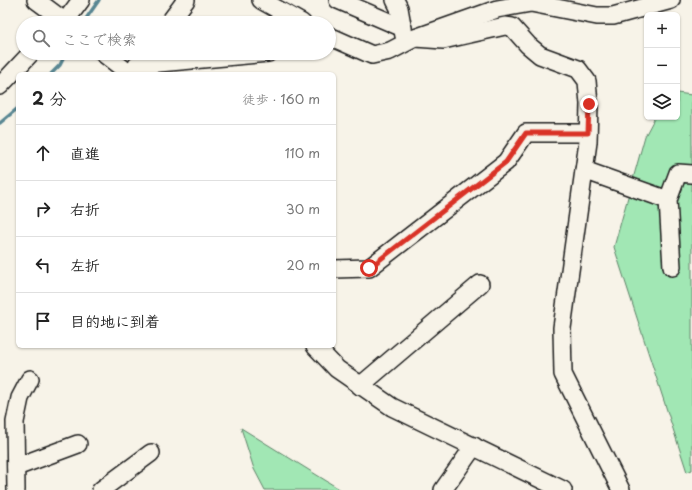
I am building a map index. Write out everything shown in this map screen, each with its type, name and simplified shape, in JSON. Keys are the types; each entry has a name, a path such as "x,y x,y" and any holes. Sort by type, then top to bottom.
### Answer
{"street":[{"path":"36,0 57,16"},
{"path":"69,16 81,0"},
{"path":"174,16 186,0"},
{"path":"261,0 290,16"},
{"path":"338,0 408,36 443,40 505,26 512,27 528,45 540,55 578,68 587,82 589,104 588,133 562,328 563,374 621,490"},
{"path":"394,0 399,8 408,36"},
{"path":"336,39 372,55 390,51 408,36 497,9 530,2 597,8 613,16 671,0"},
{"path":"0,86 24,60"},
{"path":"120,60 136,66 197,60"},
{"path":"336,270 369,268 506,162 526,133 588,133"},
{"path":"584,170 668,200"},
{"path":"672,267 668,200 678,173 692,174"},
{"path":"360,386 480,284"},
{"path":"317,348 337,369 392,407 563,490"},
{"path":"16,490 15,422 20,398 30,379"},
{"path":"16,467 78,444"},
{"path":"443,490 474,446"},
{"path":"101,490 150,453"}],"green space":[{"path":"680,93 692,95 692,470 687,472 614,247 645,136 653,120 680,120"},
{"path":"241,428 341,490 265,490 254,469"}],"waterway":[{"path":"88,16 99,0"},
{"path":"53,72 62,60"},
{"path":"0,123 16,110"}],"route":[{"path":"369,268 506,162 526,133 588,133 589,104"}]}
